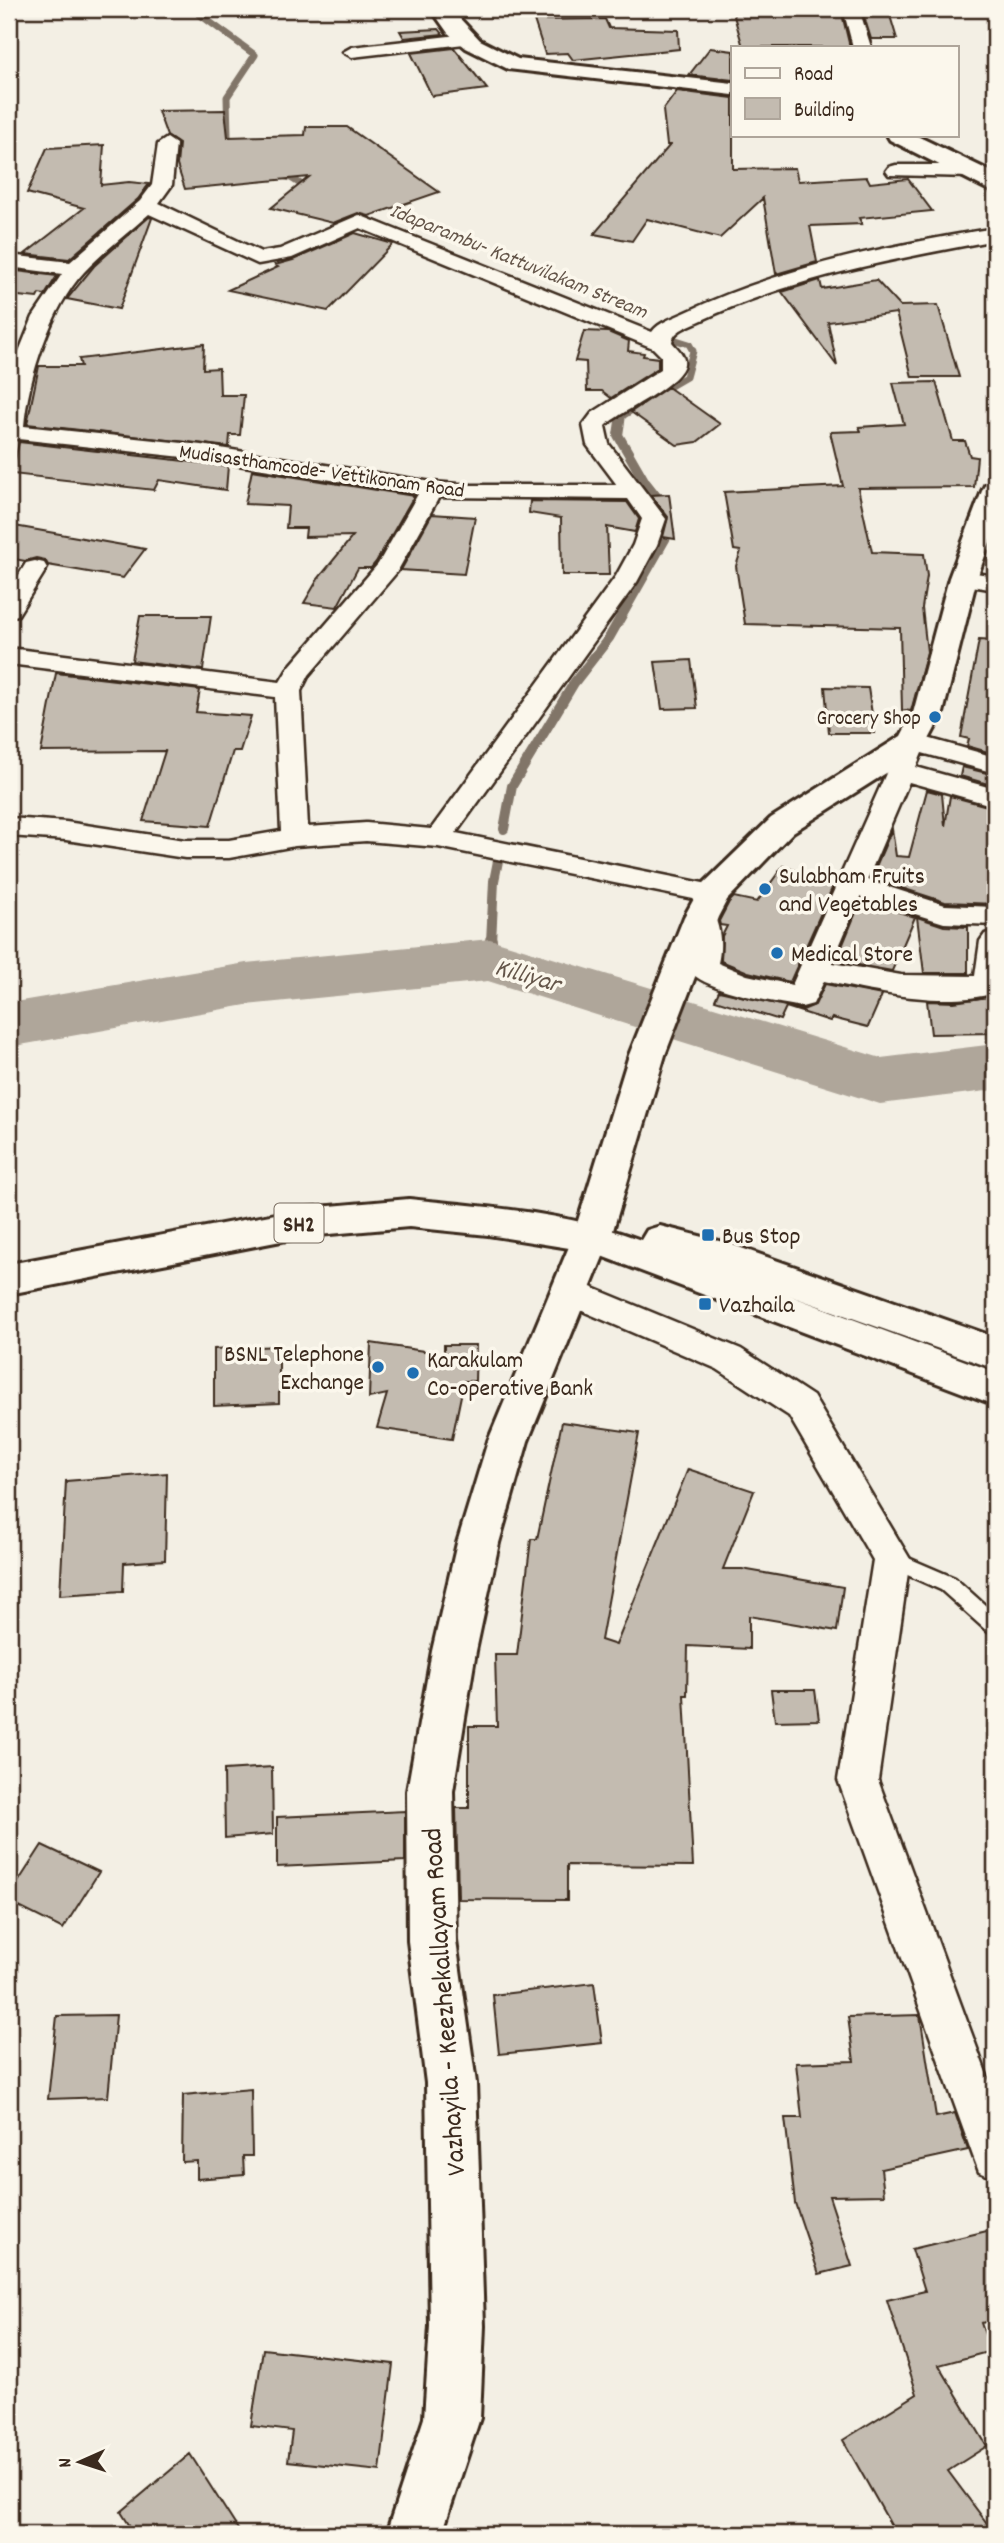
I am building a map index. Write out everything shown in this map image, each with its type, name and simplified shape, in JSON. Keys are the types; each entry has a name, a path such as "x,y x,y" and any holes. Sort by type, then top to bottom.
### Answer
{"street":[{"path":"441,9 467,39 494,58 526,67 731,89"},
{"path":"851,9 862,46"},
{"path":"352,52 467,39"},
{"path":"900,136 986,177"},
{"path":"14,384 44,317 75,269 147,205 162,185 167,144"},
{"path":"896,171 986,177"},
{"path":"147,205 258,258 285,254 359,221 458,258 537,295 662,338 675,359 675,366 670,373 600,418 594,425 598,445 653,519 645,545 628,577 445,840"},
{"path":"662,338 708,309 847,262 995,234"},
{"path":"9,261 75,269"},
{"name":"Mudisasthamcode- Vettikonam Road","path":"14,384 21,394 12,426 13,432 201,452 432,489 472,492 635,492"},
{"path":"295,837 288,691 298,673 388,567 432,489"},
{"path":"995,491 963,578 928,713 913,742 900,771 802,997 763,989 702,968 707,946 707,905 782,825 913,742 995,765"},
{"path":"9,610 35,568"},
{"path":"963,578 995,583"},
{"path":"9,656 288,691"},
{"path":"900,771 995,798"},
{"path":"9,827 66,831 185,849 229,849 295,837 366,832 445,840 707,905"},
{"path":"851,885 944,914 995,916"},
{"name":"Vazhayila - Keezhekallayam Road","path":"414,2534 452,2418 457,2326 451,2082 432,1941 430,1791 454,1651 478,1543 508,1441 592,1237 648,1055 707,905"},
{"path":"814,970 895,985 946,990 989,985 995,941"},
{"name":"SH2","path":"9,1279 307,1222 409,1213 592,1237 995,1389"},
{"path":"592,1237 657,1239 727,1258 995,1353"},
{"path":"569,1291 729,1359 801,1406 892,1559 858,1780 995,2156"}],"lane":[{"path":"892,1559 948,1584 995,1626"}],"building":[{"path":"732,9 764,9 766,14 841,10 850,46 743,46"},
{"path":"888,9 897,39 871,39 862,10"},
{"path":"605,19 609,28 678,30 679,49 573,60 568,53 545,54 534,20"},
{"path":"439,29 443,34 404,38 400,31"},
{"path":"454,48 487,89 432,96 411,53"},
{"path":"710,48 731,51 731,80 689,75"},
{"path":"677,91 731,98 733,169 795,168 798,181 867,177 870,183 908,179 932,211 859,218 862,224 810,226 817,262 776,274 763,198 720,238 647,219 632,241 594,234 670,145 667,145 663,110"},
{"path":"225,110 228,137 305,135 306,127 347,127 439,192 369,216 358,213 333,223 271,208 309,177 185,189 177,165 179,144 167,136 158,111"},
{"path":"104,145 101,185 129,182 149,184 138,199 69,259 25,254 84,208 27,193 47,148"},
{"path":"149,217 152,218 119,309 67,299 94,266"},
{"path":"355,233 393,244 328,311 228,290 278,267 275,265"},
{"path":"9,270 57,276 45,295 39,294 37,298 9,295"},
{"path":"820,280 822,289 876,280 900,306 938,305 959,377 912,377 896,313 828,322 837,366 782,292"},
{"path":"584,331 608,332 629,341 628,351 658,358 658,368 611,398 602,391 587,391 586,362 575,361"},
{"path":"204,344 203,369 219,368 220,395 244,395 240,435 230,435 229,447 27,424 39,366 81,366 79,359"},
{"path":"936,382 953,441 965,441 970,456 977,457 974,487 858,488 872,552 924,554 927,576 922,608 927,652 911,711 902,710 900,628 745,624 736,566 741,551 734,550 724,492 843,486 830,432 861,431 859,427 904,424 893,383"},
{"path":"668,387 720,424 697,442 677,445 631,412"},
{"path":"19,442 228,466 226,490 159,480 154,490 12,474"},
{"path":"252,470 414,496 376,562 371,568 358,568 337,607 304,603 318,579 353,536 305,537 306,528 286,528 288,506 245,504"},
{"path":"669,494 675,539 663,537 668,517 651,495"},
{"path":"530,501 627,502 639,519 635,532 607,527 609,575 562,575 561,518 529,513"},
{"path":"432,514 475,517 464,574 401,570"},
{"path":"9,525 145,549 123,578 48,565 45,560 36,558 25,561 9,558"},
{"path":"140,616 211,616 203,670 132,661"},
{"path":"979,640 995,641 995,754 967,746 969,739 961,737"},
{"path":"691,660 697,708 662,709 655,662"},
{"path":"56,673 200,690 196,712 251,716 240,751 233,751 210,826 143,821 165,751 41,752"},
{"path":"825,687 868,688 875,733 829,733"},
{"path":"962,767 995,775 995,786 960,776"},
{"path":"927,790 942,794 945,826 950,796 995,808 995,904 945,902 871,878 892,829 896,856 909,857"},
{"path":"783,866 834,884 790,982 748,972 721,961 722,936 727,926 720,925 719,921 729,902 734,897 757,902"},
{"path":"861,900 915,917 892,971 836,961"},
{"path":"917,917 944,926 968,927 968,973 924,973"},
{"path":"825,984 882,995 868,1027 832,1018 830,1021 786,1007 780,1020 715,1000 719,991 803,1010 815,1005"},
{"path":"995,996 995,1033 931,1034 927,1001 954,1002"},
{"name":"Karakulam Co-operative Bank","path":"371,1343 444,1354 444,1345 476,1345 475,1381 464,1381 452,1439 377,1428 387,1394 369,1398"},
{"path":"279,1346 279,1403 214,1406 214,1349"},
{"path":"562,1422 639,1433 601,1640 616,1645 688,1469 754,1491 723,1569 742,1569 843,1587 837,1631 749,1616 749,1649 688,1646 687,1695 684,1695 693,1866 567,1865 567,1900 458,1899 456,1808 469,1808 469,1726 497,1726 495,1655 517,1655 531,1539 537,1539"},
{"path":"167,1473 165,1560 124,1563 123,1591 60,1595 66,1481"},
{"path":"771,1690 815,1690 819,1720 775,1721"},
{"path":"272,1767 273,1834 225,1838 224,1770"},
{"path":"405,1811 405,1861 277,1867 277,1817"},
{"path":"42,1845 99,1872 63,1929 9,1902 9,1896"},
{"path":"594,1983 602,2043 499,2054 493,1995"},
{"path":"116,2015 108,2097 48,2099 57,2016"},
{"path":"920,2015 936,2117 955,2113 968,2150 881,2169 884,2195 829,2196 852,2266 819,2274 795,2203 785,2118 802,2118 796,2063 854,2061 848,2017"},
{"path":"251,2089 252,2156 243,2156 244,2175 197,2179 197,2161 182,2162 183,2095"},
{"path":"995,2229 995,2320 981,2323 991,2351 939,2365 987,2446 948,2471 995,2534 896,2534 843,2440 917,2394 887,2300 925,2291 912,2249"},
{"path":"263,2349 393,2364 380,2471 288,2461 292,2431 251,2426"},
{"path":"190,2454 241,2534 135,2534 121,2512"}],"waterway":[{"name":"Idaparambu- Kattuvilakam Stream","path":"199,14 255,55 227,97 228,137"},
{"name":"Idaparambu- Kattuvilakam Stream","path":"278,175 291,178 315,193"},
{"name":"Idaparambu- Kattuvilakam Stream","path":"342,209 383,226"},
{"name":"Idaparambu- Kattuvilakam Stream","path":"631,409 686,377 693,351 689,344 657,334"},
{"name":"Idaparambu- Kattuvilakam Stream","path":"504,829 512,786 574,683 609,638 669,532 667,510 645,482 618,435 621,415 634,407"},
{"name":"Idaparambu- Kattuvilakam Stream","path":"491,942 494,881 498,861"},
{"name":"Idaparambu- Kattuvilakam Stream","path":"490,960 491,940"},
{"name":"Killiyar","path":"9,1025 246,984 490,960 880,1081 995,1067"}],"place":[{"name":"Grocery Shop","path":"935,717"},
{"name":"Sulabham Fruits and Vegetables","path":"765,889"},
{"name":"Medical Store","path":"777,953"},
{"name":"Bus Stop","path":"708,1235"},
{"name":"Vazhaila","path":"705,1304"},
{"name":"BSNL Telephone Exchange","path":"378,1367"},
{"name":"Karakulam Co-operative Bank","path":"413,1373"}]}
